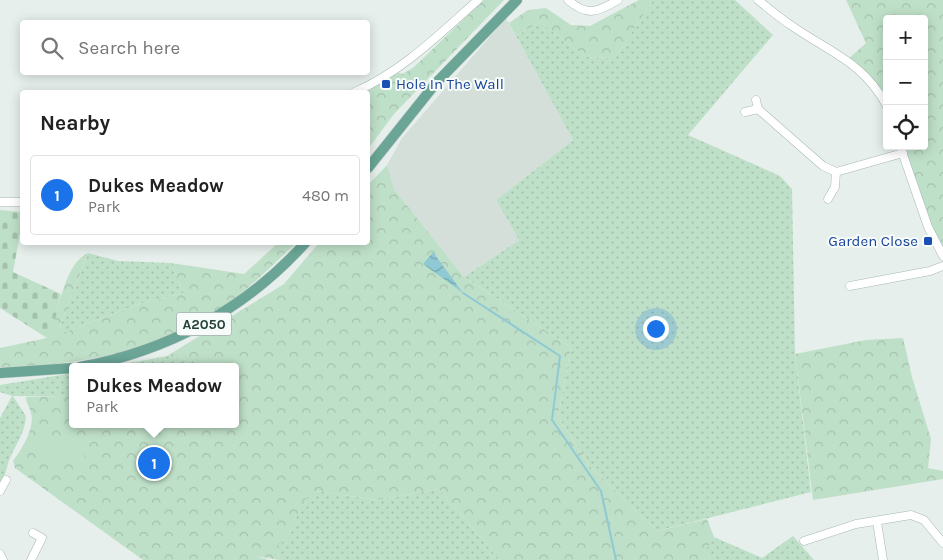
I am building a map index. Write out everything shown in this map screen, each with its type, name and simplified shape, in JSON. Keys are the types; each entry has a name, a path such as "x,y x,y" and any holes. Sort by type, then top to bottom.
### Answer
{"main road":[{"path":"370,166 436,83 517,0"},
{"name":"A2050","path":"95,363 149,349 189,332 230,309 287,264 303,245"},
{"path":"0,373 69,368"}],"street":[{"path":"358,90 391,74 408,62 478,0"},
{"path":"568,0 575,7 591,12 602,10 618,0"},
{"path":"758,0 791,26 860,69 874,85 886,105"},
{"path":"756,100 758,109 809,154 836,172"},
{"path":"745,112 758,109"},
{"path":"836,172 899,150"},
{"path":"902,150 928,227 943,256"},
{"path":"828,199 835,187 836,172"},
{"path":"0,202 20,202"},
{"path":"850,286 930,271 943,266"},
{"path":"0,491 6,480"},
{"path":"804,542 856,524 911,516 919,517 931,527 943,544"},
{"path":"877,522 883,560"},
{"path":"31,560 42,538 33,533"},
{"path":"0,554 3,560"}],"shaded area":[{"path":"506,18 573,140 496,200 519,240 464,277 394,189 387,165 402,138"}],"green space":[{"path":"484,0 504,0 394,114 370,146 370,90 362,90 399,73 403,74 414,67"},
{"path":"639,0 653,0 615,58 586,57 540,22 516,36 509,23 528,10 546,8 571,25 590,26"},
{"path":"653,0 735,0 773,35 688,135 780,176 792,189 795,354 811,492 657,531 590,466 558,417 571,347 464,277 519,240 496,200 573,140 516,36 540,22 586,57 615,58"},
{"path":"846,0 943,0 943,256 902,150 928,150 928,15 883,15 883,101 847,60 866,43"},
{"path":"387,165 394,189 464,277 571,347 558,417 590,466 657,531 707,519 714,537 706,550 710,560 500,560 439,489 377,500 316,491 303,501 288,538 278,545 279,560 256,556 269,560 143,560 15,468 13,461 24,444 32,419 26,397 69,397 69,428 239,428 239,363 203,363 167,356 284,284 317,245 370,245 370,183"},
{"path":"0,210 20,212 20,234 13,272 61,294 53,328 47,338 0,308"},
{"path":"276,245 294,245 234,299 209,317 181,331 123,352 61,363 0,367 0,348 47,338 72,268 79,259 88,253 60,326 65,332 142,303 184,293 171,263 244,274"},
{"path":"88,253 118,261 171,263 184,293 142,303 65,332 60,326"},
{"path":"903,338 912,377 931,439 928,468 943,471 943,479 813,500 795,354 866,340"},
{"path":"167,356 204,363 129,363"},
{"path":"69,374 69,397 13,396 26,416 22,433 9,460 0,487 0,418 12,396 0,392 0,385"},
{"path":"83,435 85,461 39,464 38,439"},
{"path":"439,489 500,560 279,560 277,545 288,538 303,500 316,491 377,500"},
{"path":"793,536 814,560 710,560 705,550 714,537 762,558"}],"water":[{"path":"433,252 463,293 423,264"}],"waterway":[{"path":"463,293 560,356 552,420 601,491 616,560"}],"place":[{"name":"Hole In The Wall","path":"386,84"},
{"name":"Garden Close","path":"928,241"},
{"name":"Dukes Meadow","path":"154,463"}]}
